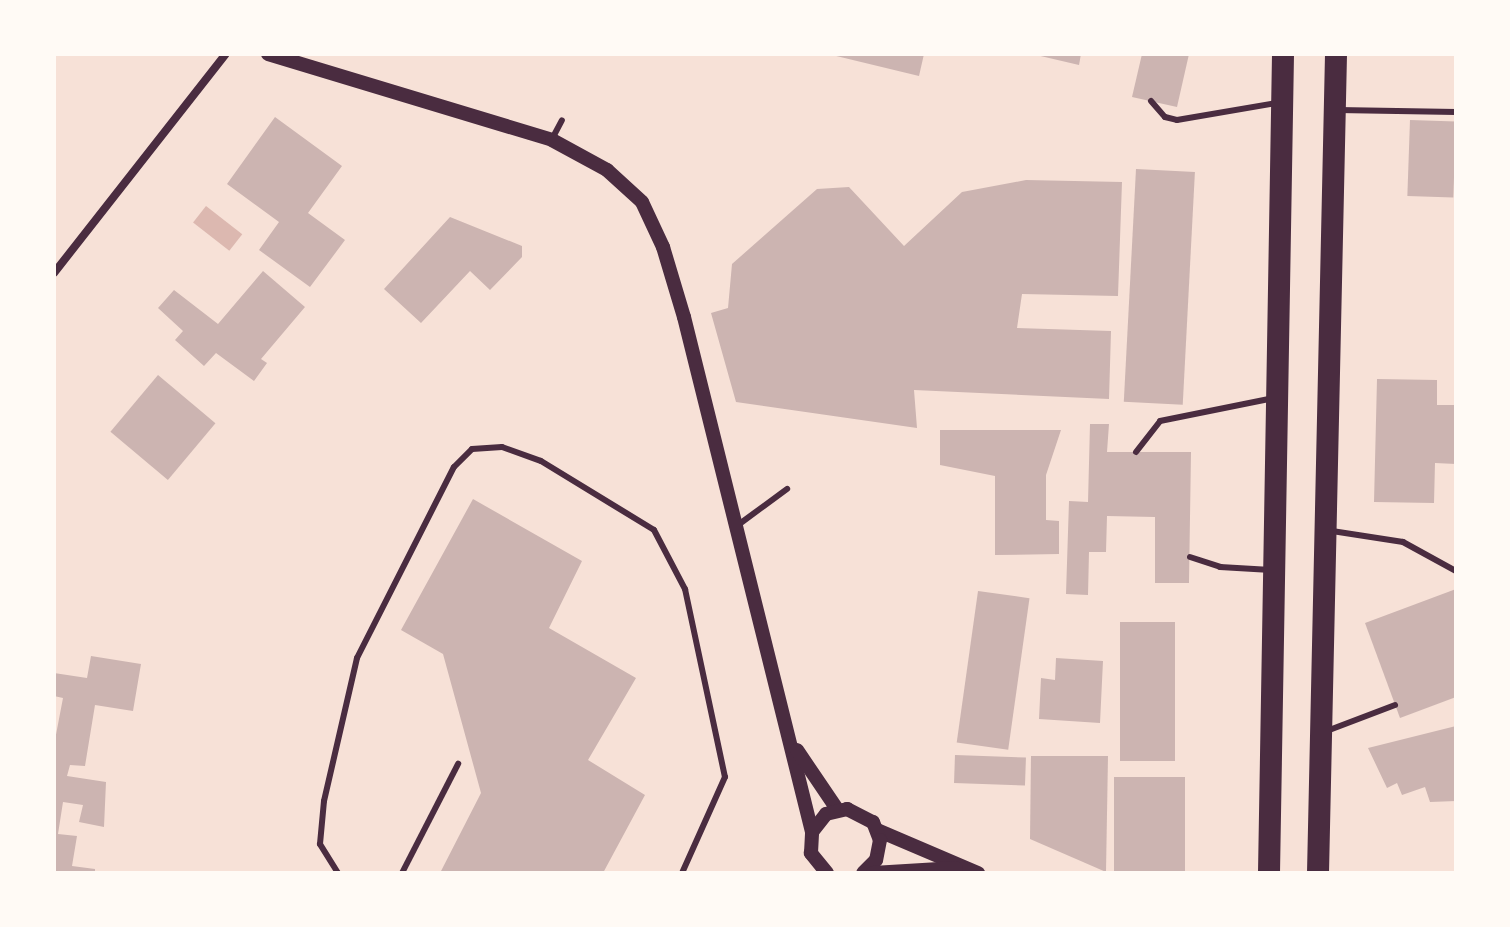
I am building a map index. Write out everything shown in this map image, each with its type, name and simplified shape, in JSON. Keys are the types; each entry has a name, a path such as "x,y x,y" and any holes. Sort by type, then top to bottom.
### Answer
{"highway":[{"path":"1269,873 1283,54"},
{"path":"1318,873 1336,54"}],"street":[{"path":"54,273 226,54"},
{"path":"268,54 552,140 607,170 642,202 663,247 738,525 819,870"},
{"path":"791,741 837,809"},
{"path":"812,832 837,809 857,810 877,830 971,870"},
{"path":"863,873 880,851 877,830"},
{"path":"873,873 971,870"}],"lane":[{"path":"1151,101 1165,117 1177,120 1283,102"},
{"path":"1335,110 1456,112"},
{"path":"552,140 562,120"},
{"path":"1136,452 1160,421 1278,397"},
{"path":"338,873 320,844 324,801 357,658 454,467 472,449 502,447 541,461 654,530 685,589 725,777 682,873"},
{"path":"738,525 787,489"},
{"path":"1325,529 1403,542 1456,571"},
{"path":"1190,557 1220,567 1275,570"},
{"path":"1321,734 1395,705"},
{"path":"402,873 458,764"}],"shaded area":[{"path":"206,206 242,234 229,251 193,223"}],"building":[{"path":"828,54 924,54 919,76"},
{"path":"1032,54 1081,54 1079,65"},
{"path":"1142,54 1189,54 1177,107 1132,97"},
{"path":"275,117 342,166 308,213 345,240 310,287 259,250 279,222 227,184"},
{"path":"1410,120 1456,122 1453,198 1407,196"},
{"path":"1136,169 1195,172 1183,405 1124,402"},
{"path":"1026,180 1122,182 1118,296 1022,294 1017,328 1111,331 1109,399 914,390 917,428 736,402 711,313 728,308 732,264 817,189 849,187 904,246 962,192"},
{"path":"450,217 522,246 522,257 490,290 470,271 421,323 384,289"},
{"path":"263,271 305,307 261,359 267,363 254,381 216,353 204,366 175,340 183,331 158,308 174,290 218,324"},
{"path":"158,375 215,423 168,480 110,432"},
{"path":"1377,379 1437,380 1437,405 1456,405 1456,464 1435,463 1434,503 1374,502"},
{"path":"1090,424 1109,424 1107,452 1191,452 1189,583 1155,583 1155,517 1107,516 1106,552 1089,552 1088,595 1066,594 1069,501 1088,502"},
{"path":"940,430 1061,430 1046,475 1046,520 1059,521 1059,554 995,555 995,476 940,465"},
{"path":"473,499 582,561 549,628 636,678 588,760 645,795 603,873 440,873 481,793 443,654 401,630"},
{"path":"1456,589 1456,697 1400,718 1365,623"},
{"path":"978,591 1029,598 1008,750 957,743"},
{"path":"1120,622 1175,622 1175,761 1120,761"},
{"path":"91,656 141,664 133,711 95,705 85,766 70,765 67,776 106,782 104,827 79,822 83,805 63,802 58,834 77,836 72,866 95,869 95,873 54,873 54,745 63,698 54,696 54,673 87,678"},
{"path":"1056,658 1103,661 1100,723 1039,719 1041,678 1055,680"},
{"path":"1456,726 1456,801 1430,802 1425,787 1402,795 1397,783 1387,788 1368,748"},
{"path":"955,755 1026,757 1025,785 954,783"},
{"path":"1031,756 1108,756 1106,872 1030,839"},
{"path":"1114,777 1185,777 1185,873 1114,873"}]}
